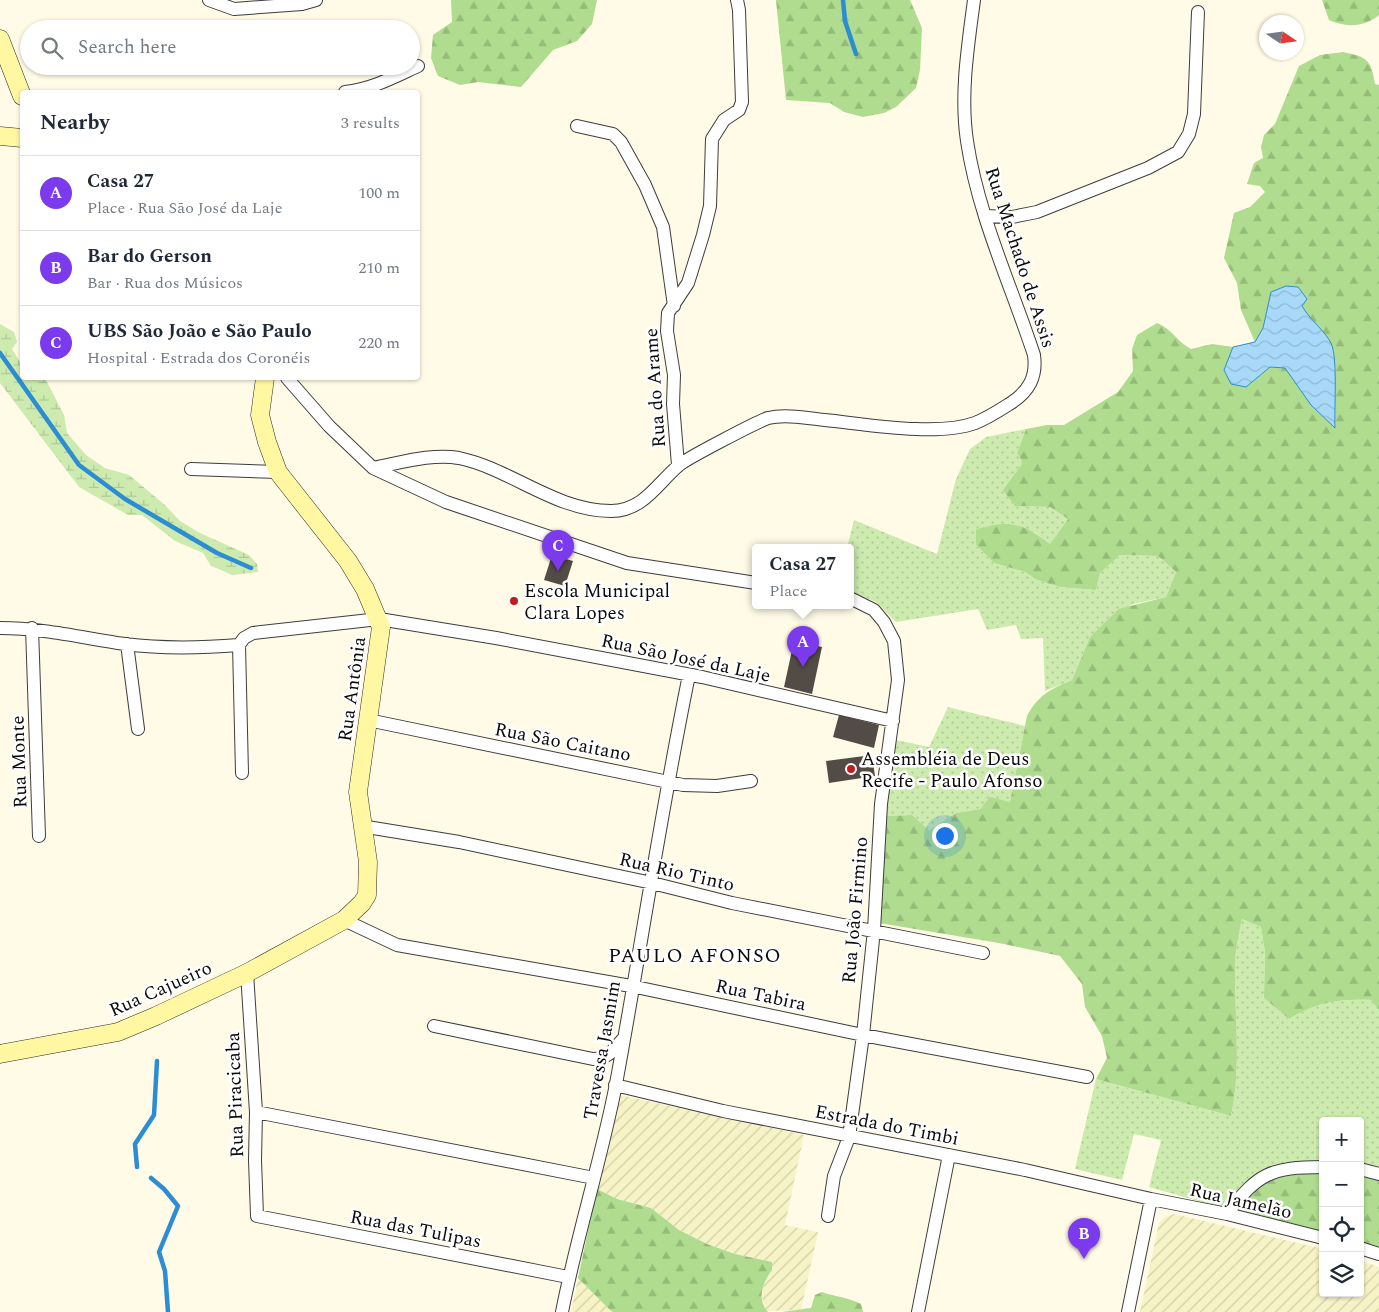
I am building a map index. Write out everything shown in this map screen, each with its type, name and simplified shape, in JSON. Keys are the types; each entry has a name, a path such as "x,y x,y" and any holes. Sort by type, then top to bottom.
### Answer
{"street":[{"path":"209,0 234,9 302,4 316,0"},
{"name":"Rua do Arame","path":"678,465 673,404 674,375 666,330 668,313 688,283 710,206 712,139 724,120 739,110 742,102 739,10 737,0"},
{"name":"Rua Machado de Assis","path":"373,468 443,456 459,458 490,468 555,499 612,511 642,502 678,465 768,418 812,419 903,428 956,427 987,417 1022,395 1028,389 1034,373 1034,356 985,216 967,141 964,107 974,0"},
{"path":"985,216 1012,217 1037,212 1148,168 1178,152 1189,134 1194,114 1198,12"},
{"path":"0,39 20,91"},
{"path":"362,90 399,75"},
{"path":"577,126 613,134 621,142 645,185 663,226 674,306"},
{"path":"0,136 20,138"},
{"name":"Rua Antônia","path":"247,973 344,920 362,903 367,895 368,862 358,792 380,636 379,618 365,589 348,561 278,472 260,416 264,380"},
{"path":"289,380 329,426 373,468 446,502 627,563 752,582"},
{"path":"191,469 278,472"},
{"name":"Rua João Firmino","path":"828,1216 834,1176 849,1137 863,1035 867,982 874,930 881,804 898,680 894,642 884,622 874,610 854,600"},
{"name":"Rua São José da Laje","path":"0,628 32,628 127,644 186,648 239,645 244,638 253,633 379,618 496,638 689,676 893,721"},
{"name":"Rua Monte","path":"32,628 39,836"},
{"path":"127,644 138,729"},
{"path":"239,645 242,773"},
{"name":"Travessa Jasmim","path":"562,1312 568,1277 616,1085 632,986 652,883 667,780 689,676"},
{"name":"Rua São Caitano","path":"368,720 700,786 717,786 751,781"},
{"name":"Rua Rio Tinto","path":"362,826 459,842 652,883 732,903 983,953"},
{"name":"Rua Tabira","path":"344,920 397,944 632,986 863,1035 1086,1077"},
{"name":"Rua Cajueiro","path":"0,1054 118,1032 247,973"},
{"name":"Rua Piracicaba","path":"247,973 256,1112 254,1160 257,1216"},
{"path":"434,1026 593,1059 602,1059 609,1055 623,1039"},
{"name":"Estrada do Timbi","path":"616,1085 723,1111 1025,1170 1151,1199"},
{"path":"256,1112 594,1178"},
{"path":"918,1312 949,1155"},
{"path":"1226,1214 1246,1188 1260,1178 1300,1167 1319,1167"},
{"path":"1364,1170 1379,1174"},
{"path":"1128,1312 1151,1199"},
{"name":"Rua Jamelão","path":"1151,1199 1226,1214 1319,1237"},
{"name":"Rua das Tulipas","path":"257,1216 568,1277"},
{"path":"1364,1249 1379,1254"}],"shaded area":[{"path":"620,1095 804,1135 785,1225 818,1232 801,1310 766,1311 762,1298 764,1281 772,1270 772,1262 735,1254 707,1244 679,1230 651,1208 617,1199 597,1189"},
{"path":"1174,1214 1319,1248 1319,1297 1364,1297 1364,1261 1379,1267 1379,1312 1140,1312 1159,1223 1165,1217"},
{"path":"578,1278 598,1296 613,1312 571,1312"}],"green space":[{"path":"451,0 597,0 592,24 577,41 553,50 521,87 478,82 460,85 438,76 431,58 433,35 452,22"},
{"path":"776,0 910,0 922,28 920,70 916,88 896,107 884,113 863,117 844,112 830,103 786,100"},
{"path":"1322,0 1379,0 1379,15 1362,24 1335,23 1329,20"},
{"path":"1343,52 1366,60 1372,69 1375,84 1379,85 1379,1010 1371,1000 1338,1001 1319,1005 1289,1019 1264,998 1265,952 1261,927 1242,919 1235,961 1237,1059 1231,1116 1096,1079 1107,1058 1102,1036 1085,1007 1082,984 1060,956 999,943 879,923 886,816 912,815 929,830 956,813 980,809 990,797 1010,802 1027,716 1031,709 1046,694 1072,680 1090,637 1119,609 1166,597 1176,572 1158,556 1120,555 1100,573 1096,590 1060,587 1037,580 1025,572 994,563 976,545 976,530 997,525 1015,525 1032,531 1050,544 1068,519 1050,507 1015,506 1003,490 1023,463 1017,453 1026,429 1047,425 1064,425 1118,392 1133,371 1132,349 1137,335 1157,323 1167,328 1191,349 1212,344 1233,347 1224,370 1246,387 1270,367 1285,368 1335,428 1335,371 1332,350 1321,329 1302,306 1307,299 1298,287 1286,286 1271,292 1263,328 1255,342 1241,310 1237,283 1224,258 1234,213 1250,207 1265,192 1260,186 1247,184 1254,163 1263,158 1261,147 1264,135 1275,124 1299,66 1320,55"},
{"path":"0,324 14,332 17,342 12,349 20,362 20,380 46,380 64,415 67,433 86,455 105,468 129,475 165,505 180,521 200,533 249,555 257,564 258,572 232,575 211,566 203,553 175,541 142,515 128,515 79,487 0,383"},
{"path":"1026,429 1017,453 1023,463 1015,506 1050,507 1068,519 1050,544 1034,532 976,545 994,563 1025,572 1037,580 1060,587 1096,590 1100,573 1120,555 1158,556 1176,572 1166,597 1133,604 1090,637 1072,680 1045,691 1043,638 1021,639 1016,625 987,630 978,609 896,622 876,602 854,593 854,544 848,544 854,520 937,554 956,479 970,449 986,437"},
{"path":"948,707 1025,726 1010,802 990,798 980,809 956,813 929,830 912,815 886,816 896,740 929,747"},
{"path":"1242,919 1261,927 1265,952 1264,998 1289,1019 1319,1005 1348,1000 1371,1000 1379,1010 1379,1166 1364,1164 1364,1117 1319,1117 1319,1160 1291,1164 1267,1171 1246,1184 1223,1208 1149,1187 1161,1140 1134,1134 1122,1180 1075,1169 1096,1079 1231,1116 1237,1058 1235,961"},
{"path":"1319,1173 1319,1231 1239,1211 1245,1199 1262,1184 1274,1179 1298,1174"},
{"path":"1364,1176 1379,1179 1379,1249 1364,1243"},
{"path":"597,1189 617,1199 651,1208 679,1230 707,1244 735,1254 772,1262 772,1270 762,1291 762,1302 768,1312 613,1312 610,1310 578,1278"},
{"path":"822,1292 861,1304 863,1312 782,1312 811,1308 815,1295"}],"water":[{"path":"1286,286 1298,287 1307,299 1302,306 1331,343 1335,372 1335,428 1311,405 1285,368 1270,367 1246,387 1231,384 1224,370 1233,347 1255,342 1263,328 1271,292"}],"building":[{"path":"552,555 573,561 565,586 544,580"},
{"path":"794,641 822,647 812,694 784,687"},
{"path":"839,715 879,725 874,748 833,737"},
{"name":"Assembléia de Deus Recife - Paulo Afonso","path":"872,755 875,776 829,783 826,761"}],"waterway":[{"path":"843,0 845,21 856,54"},
{"path":"0,353 79,465 125,499 217,553 251,568"},
{"path":"137,1167 135,1144 154,1115 157,1061"},
{"path":"151,1178 164,1189 178,1206 159,1252 165,1271 168,1312"}],"place":[{"name":"UBS São João e São Paulo","path":"558,571"},
{"name":"Escola Municipal Clara Lopes","path":"514,601"},
{"name":"Casa 27","path":"803,667"},
{"name":"Assembléia de Deus Recife - Paulo Afonso","path":"851,769"},
{"name":"Bar do Gerson","path":"1084,1259"}],"district":[{"name":"PAULO AFONSO","path":"695,955"}]}
